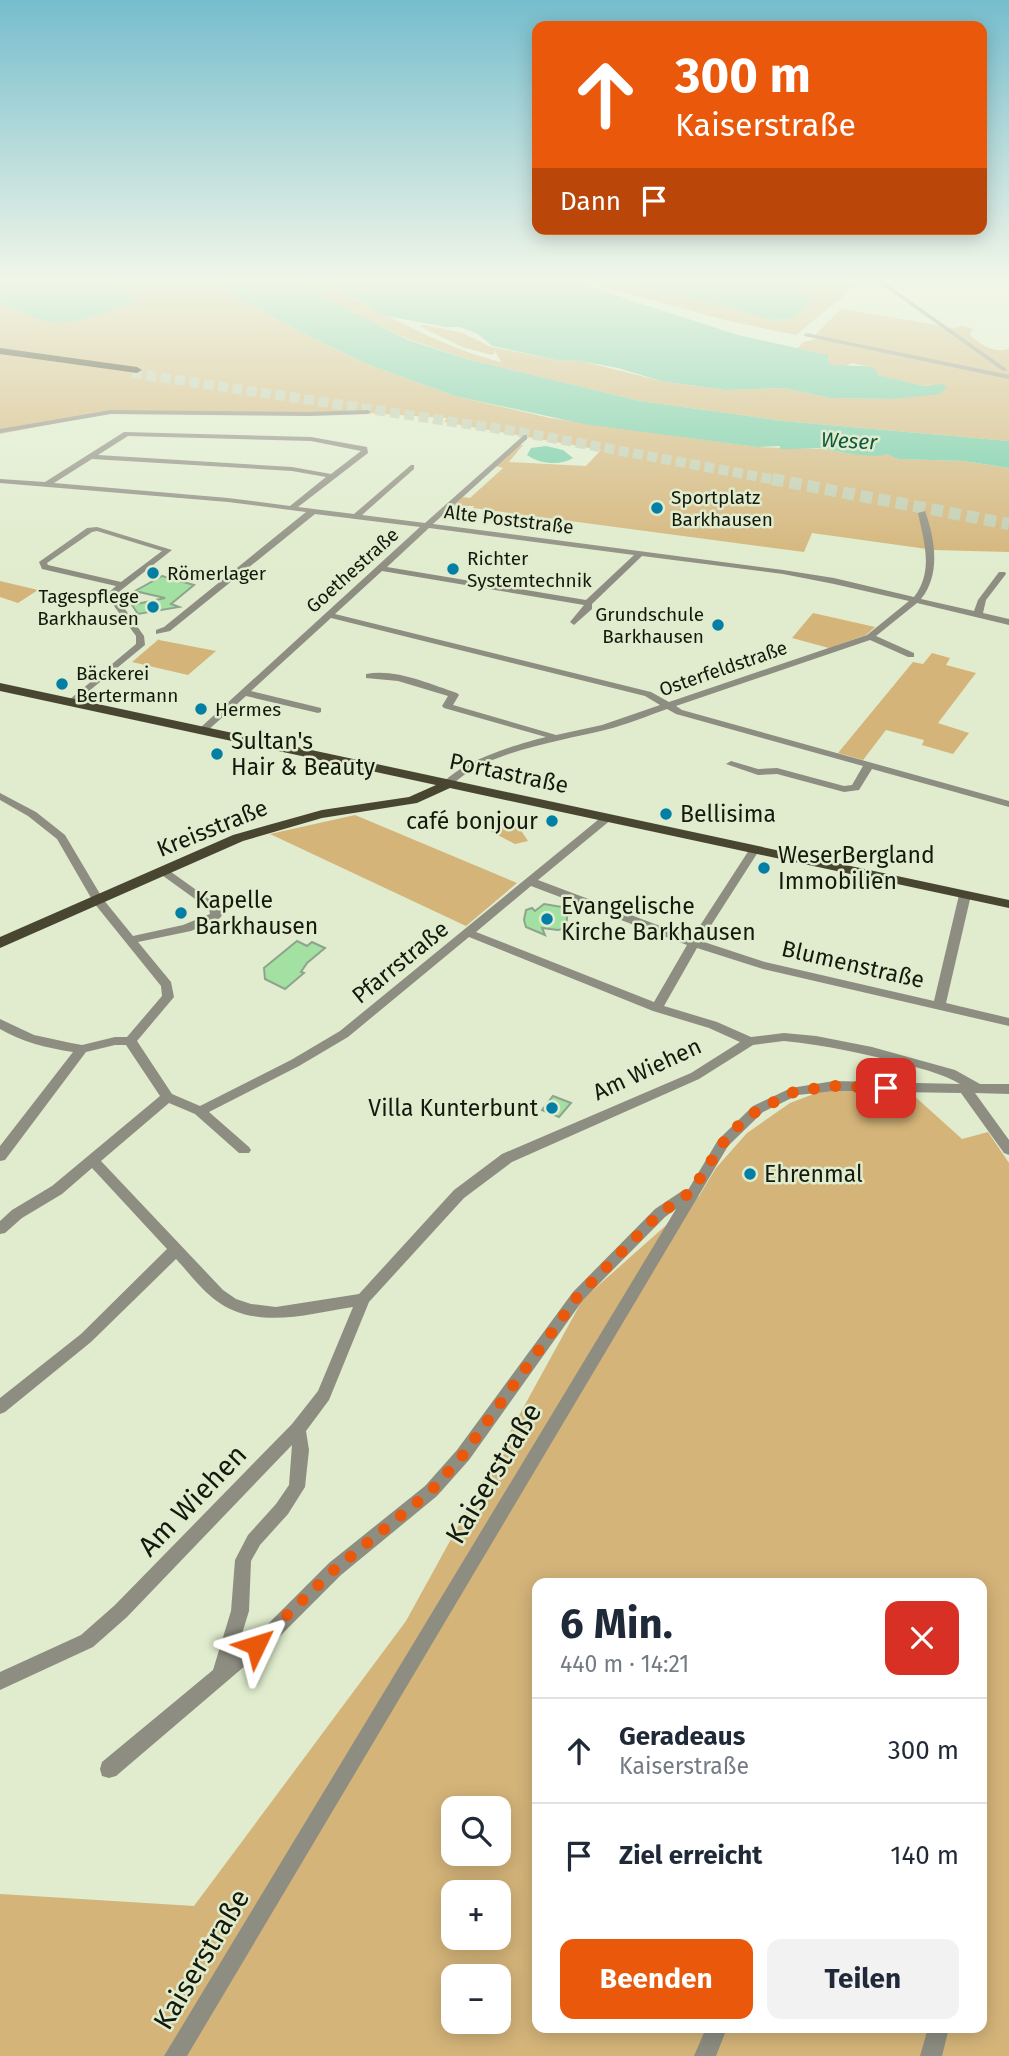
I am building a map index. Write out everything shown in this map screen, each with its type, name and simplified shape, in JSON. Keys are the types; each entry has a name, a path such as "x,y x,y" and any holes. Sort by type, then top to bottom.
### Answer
{"main road":[{"name":"Portastraße","path":"0,687 1009,904"},
{"name":"Kreisstraße","path":"0,943 229,842 272,827 349,809 400,805 423,799 448,783"}],"street":[{"path":"0,431 111,412 368,412"},
{"path":"48,484 127,434 311,439 364,449 365,451 292,508"},
{"name":"Goethestraße","path":"203,730 524,437"},
{"path":"91,457 292,469 331,476"},
{"path":"355,517 411,467"},
{"name":"Alte Poststraße","path":"0,481 192,496 802,575 1009,622"},
{"path":"159,632 167,629 313,511"},
{"name":"Osterfeldstraße","path":"448,783 457,774 475,765 528,744 605,727 870,637 917,599 924,590 932,558 922,513"},
{"path":"72,702 141,645 140,636 110,595 167,548 93,529 42,564 122,585"},
{"path":"574,622 589,607 588,603 640,554"},
{"path":"380,568 588,603"},
{"path":"978,614 982,600 1002,574"},
{"path":"329,615 648,694 665,706 1009,804"},
{"path":"870,637 911,655"},
{"path":"369,676 375,674 405,680 454,695 447,706 556,738"},
{"path":"243,692 318,710"},
{"path":"731,764 758,772 777,771 844,789 855,788 869,765"},
{"path":"0,796 32,814 61,837 98,901 133,940 170,991 168,997 130,1041 115,1041 82,1048 43,1044 18,1035 0,1023"},
{"name":"Pfarrstraße","path":"200,1111 295,1063 344,1034 608,817"},
{"path":"657,1008 694,943 755,849"},
{"path":"133,940 182,929 216,915 214,906 163,871"},
{"name":"Blumenstraße","path":"532,882 694,943 763,965 1009,1022"},
{"path":"939,1006 965,895"},
{"path":"469,933 657,1008 713,1025 750,1041"},
{"name":"Am Wiehen","path":"0,1681 87,1641 121,1611 298,1429 324,1395 363,1299 380,1284 459,1194 507,1158 695,1076 750,1041 765,1038 806,1039 872,1051 951,1073 972,1090"},
{"path":"130,1041 167,1097 200,1111 244,1150"},
{"path":"0,1156 82,1048"},
{"name":"Kaiserstraße","path":"175,2056 568,1403 691,1192 723,1143 740,1124 779,1097 796,1091 834,1086 1009,1089"},
{"path":"972,1090 1009,1150"},
{"path":"0,1229 17,1214 57,1190 167,1097"},
{"path":"93,1161 175,1251 218,1294 231,1303 250,1310 276,1313 363,1299"},
{"path":"109,1769 273,1631 335,1569 431,1491 463,1455 578,1296 660,1213 691,1192"},
{"path":"0,1407 86,1338 175,1251"},
{"path":"221,1673 240,1611 243,1560 254,1540 282,1509 297,1486 301,1450 298,1429"},
{"path":"705,2056 715,2033"},
{"path":"931,2056 938,2033"}],"shaded area":[{"path":"0,378 405,378 455,396 550,418 757,447 886,454 898,459 964,461 1009,468 1009,552 934,550 812,533 804,552 473,508 474,506 453,506 463,497 470,498 503,468 496,466 519,445 523,445 509,462 586,466 601,450 444,422 447,418 369,413 115,412 0,434"},
{"path":"545,378 649,378 725,390 783,388 830,398 893,399 932,384 924,386 890,378 1009,378 1009,441 783,421 640,401"},
{"path":"0,581 38,590 18,603 0,597"},
{"path":"813,613 875,627 866,635 829,648 792,638"},
{"path":"159,639 216,651 188,675 132,662"},
{"path":"932,653 950,658 946,665 976,673 938,723 969,733 953,754 922,745 924,740 886,730 863,760 838,753 913,662 923,664"},
{"path":"355,815 517,883 466,926 270,834"},
{"path":"482,818 518,826 528,841 515,844 490,831 493,827 481,823"},
{"path":"819,1092 911,1093 962,1139 988,1132 1009,1163 1009,2056 0,2056 0,1894 194,1906 406,1621 583,1299 699,1196 716,1168 747,1133 790,1103"}],"water":[{"name":"Weser","path":"405,378 545,378 640,401 783,421 1009,441 1009,468 964,461 898,459 886,454 866,455 821,448 757,447 584,424 455,396"},
{"path":"651,378 890,378 924,386 943,384 947,387 940,394 893,399 830,398 783,388 725,390"},
{"path":"546,446 563,450 573,458 550,463 527,455 531,448"}],"building":[{"path":"162,576 194,585 171,604 179,607 138,614 132,605 165,598 135,591"},
{"name":"Evangelische Kirche Barkhausen","path":"544,904 568,908 566,928 542,928 545,935 526,927 526,910 532,908 535,911"},
{"path":"297,941 307,946 312,942 325,948 307,963 301,972 304,973 285,989 265,979 264,968"},
{"name":"Villa Kunterbunt","path":"553,1096 571,1103 559,1117 542,1110"}],"tunnel":[{"path":"165,378 520,432 781,481"},
{"path":"772,479 1009,524"}],"place":[{"name":"Sportplatz Barkhausen","path":"657,508"},
{"name":"Richter Systemtechnik","path":"453,569"},
{"name":"Römerlager","path":"153,573"},
{"name":"Tagespflege Barkhausen","path":"153,607"},
{"name":"Grundschule Barkhausen","path":"718,625"},
{"name":"Bäckerei Bertermann","path":"62,684"},
{"name":"Hermes","path":"201,709"},
{"name":"Sultan's Hair & Beauty","path":"217,754"},
{"name":"Bellisima","path":"666,814"},
{"name":"café bonjour","path":"552,821"},
{"name":"WeserBergland Immobilien","path":"764,868"},
{"name":"Kapelle Barkhausen","path":"181,913"},
{"name":"Evangelische Kirche Barkhausen","path":"547,919"},
{"name":"Villa Kunterbunt","path":"552,1108"},
{"name":"Ehrenmal","path":"750,1174"}],"route":[{"path":"256,1645 335,1569 431,1491 463,1455 578,1296 660,1213 691,1192 723,1143 740,1124 779,1097 796,1091 834,1086 886,1088"}]}
